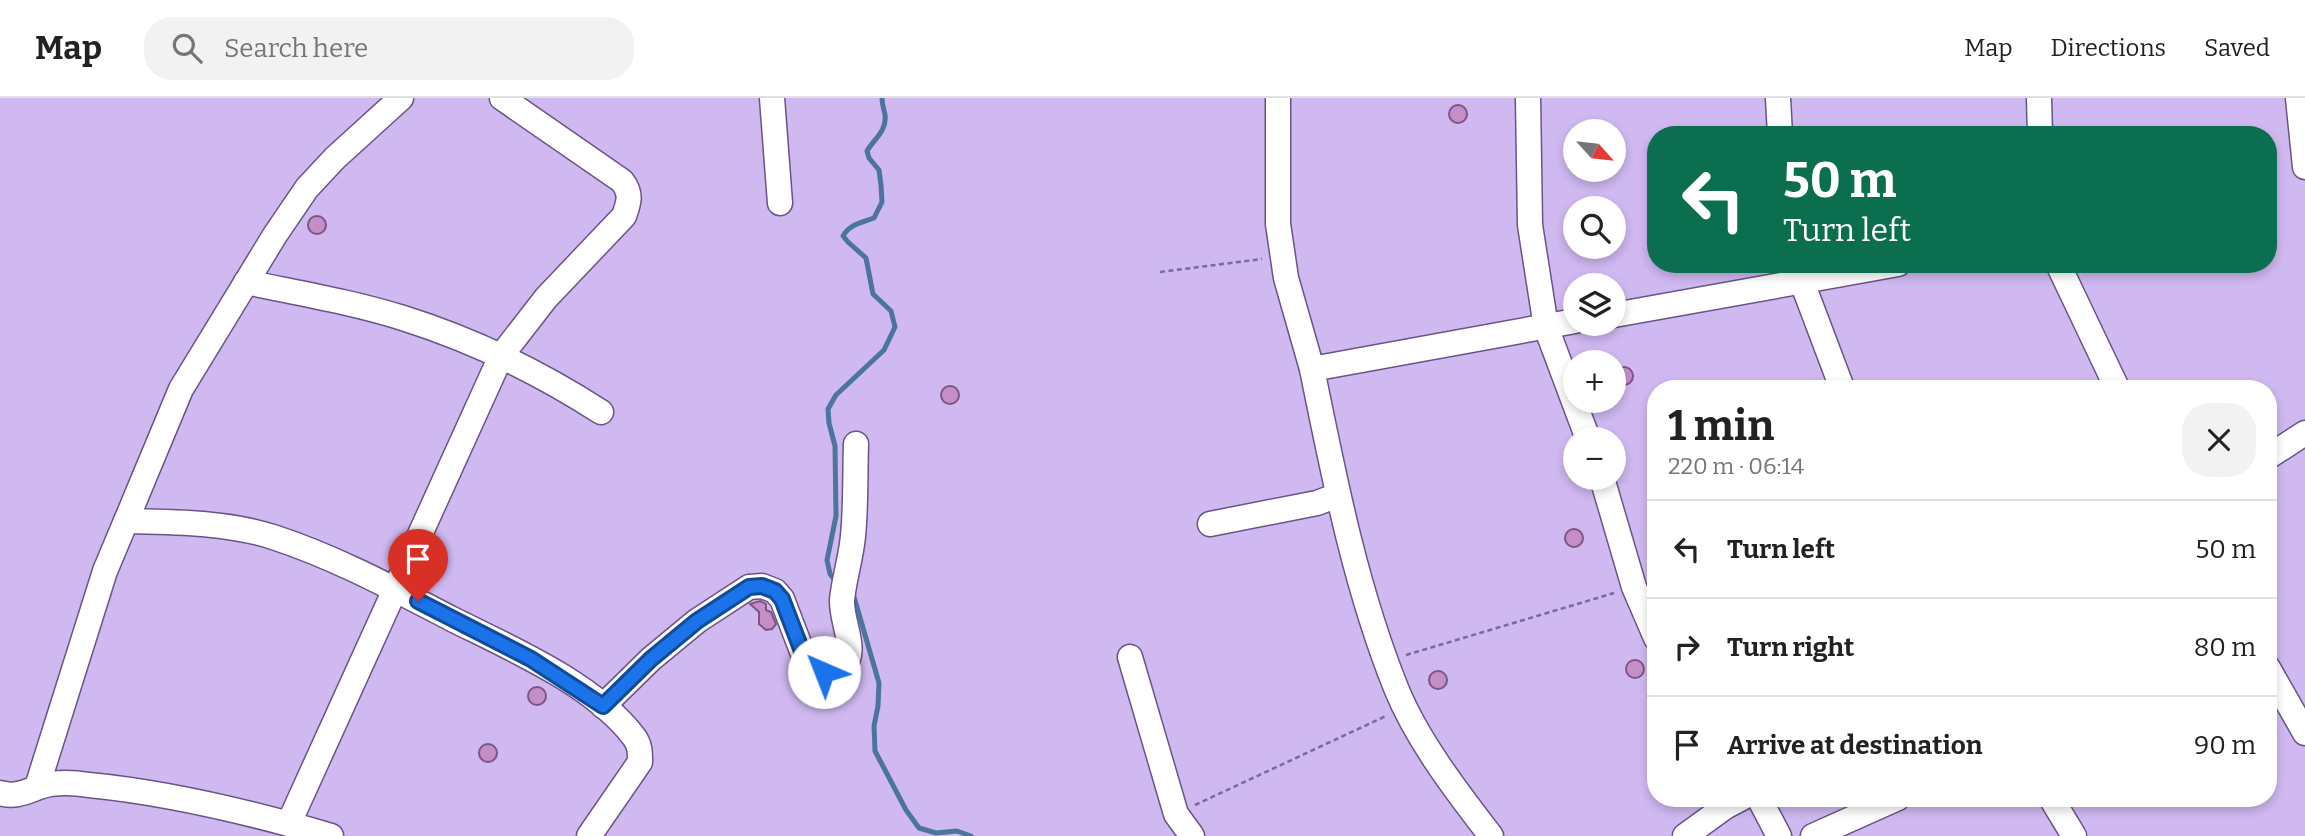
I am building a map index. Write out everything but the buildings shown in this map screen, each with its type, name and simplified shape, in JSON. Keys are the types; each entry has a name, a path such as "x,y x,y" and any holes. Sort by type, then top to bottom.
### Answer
{"street":[{"path":"37,787 105,571 181,389 307,188 335,158 401,98"},
{"path":"289,823 501,356 546,298 624,216 630,200 628,189 622,181 502,98"},
{"path":"772,98 780,203"},
{"path":"1278,98 1278,224 1286,278 1312,369 1353,560 1396,690 1430,751 1491,836"},
{"path":"1528,98 1530,225 1546,327 1584,427"},
{"path":"1778,98 1780,126"},
{"path":"2039,98 2040,126"},
{"path":"2298,98 2305,167"},
{"path":"1626,312 1800,273 1839,380"},
{"path":"2062,273 2113,380"},
{"path":"246,282 405,318 534,371 601,412"},
{"path":"1312,369 1563,323"},
{"path":"2277,451 2305,433"},
{"path":"603,706 651,659 697,621 749,587 762,586 775,591 782,599 805,659 811,667 824,672 842,668 848,661 850,651 842,601 853,536 856,444"},
{"path":"1607,490 1645,585"},
{"path":"1210,524 1317,503 1338,495"},
{"path":"126,521 227,528 271,536 396,590 531,659 603,706 635,738 640,749 640,762 589,836"},
{"path":"1130,657 1177,814 1192,836"},
{"path":"2277,684 2305,733"},
{"path":"0,793 10,796 23,794 37,787 67,783 148,792 289,823 331,836"},
{"path":"1685,836 1725,807"},
{"path":"1764,807 1779,836"},
{"path":"1814,836 1878,807"},
{"path":"2056,807 2074,836"}],"path":[{"path":"1160,272 1283,256"},
{"path":"1387,661 1645,585"},
{"path":"1177,814 1405,707"}],"waterway":[{"path":"837,582 830,574 827,560 836,516 835,446 828,409 836,395 884,350 895,327 891,311 873,294 866,258 843,236 852,227 874,218 882,202 879,170 867,151 884,126 882,98"},
{"path":"852,590 879,683 874,726 875,751 906,810 919,828 936,833 957,831 971,836"}],"route":[{"path":"418,601 531,659 603,706 651,659 697,621 749,587 762,586 775,591 782,599 805,659 811,667 824,672"}]}
